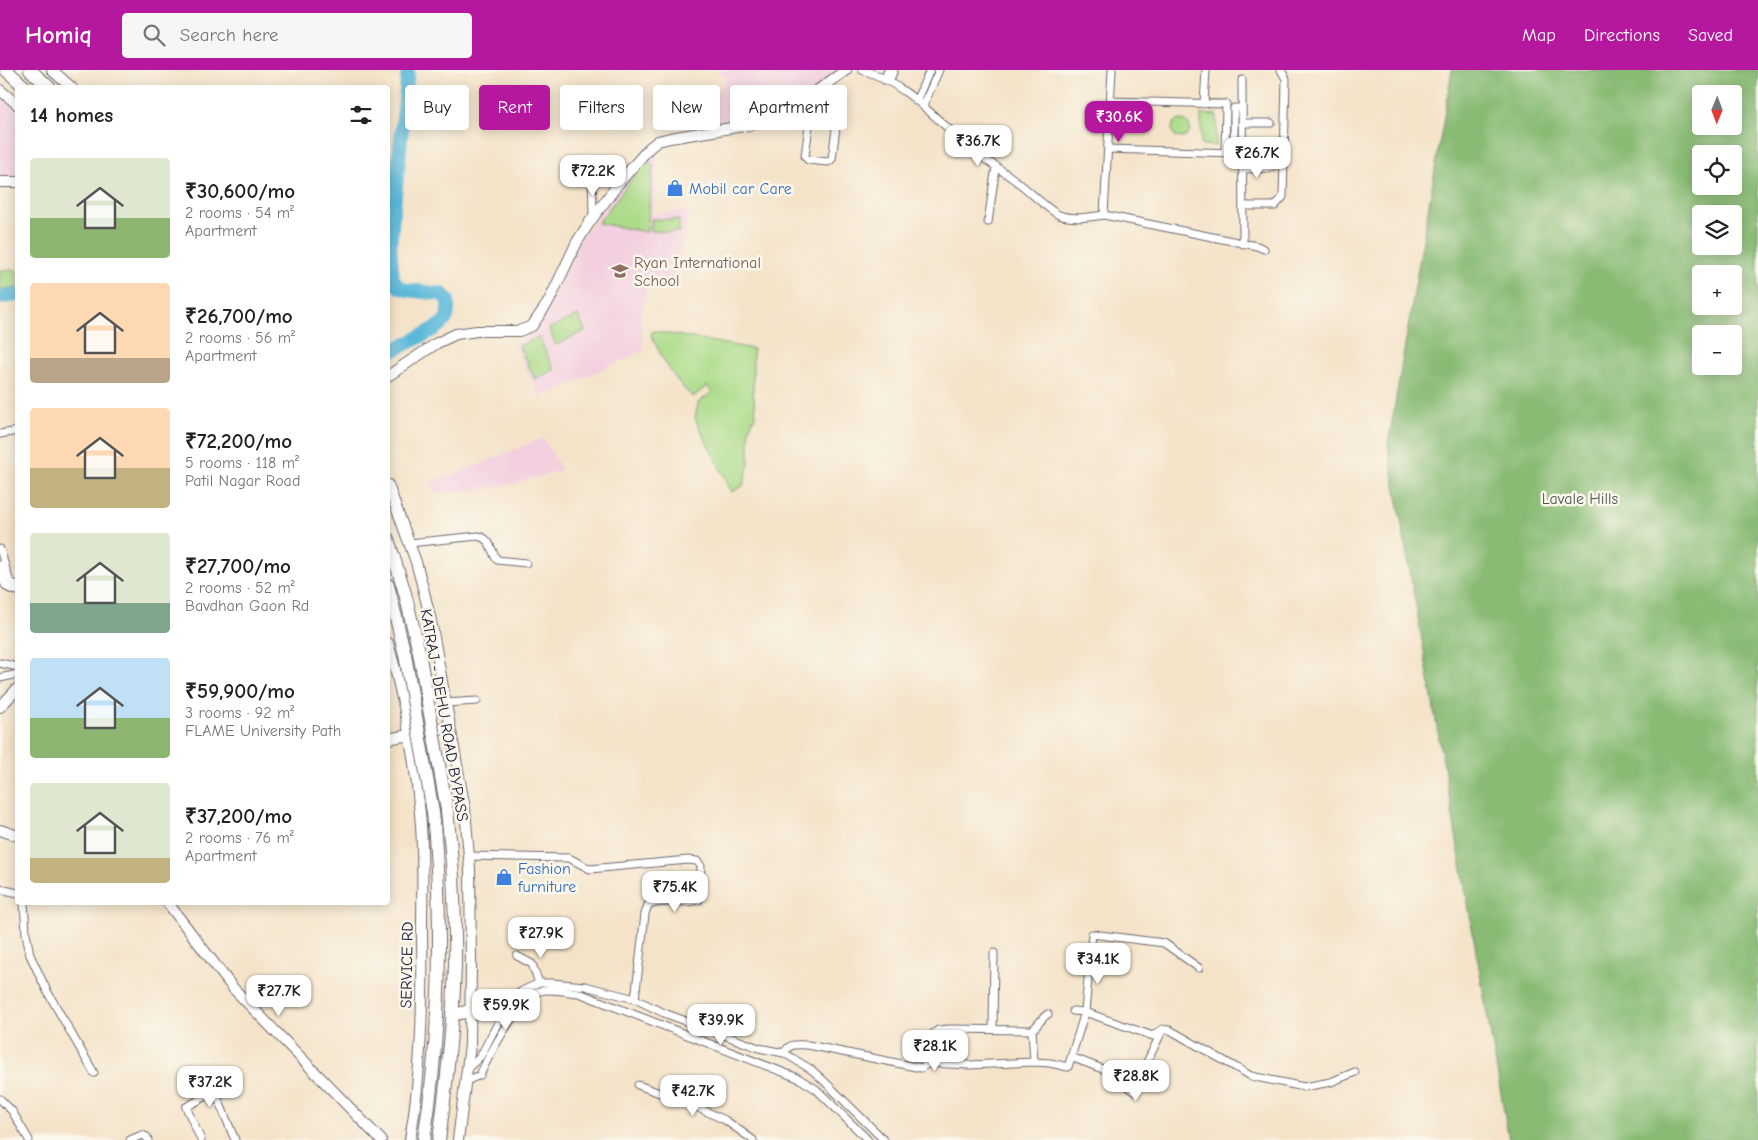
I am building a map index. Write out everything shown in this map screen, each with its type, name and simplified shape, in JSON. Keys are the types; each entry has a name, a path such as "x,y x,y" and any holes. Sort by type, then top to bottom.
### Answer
{"highway":[{"path":"6,70 23,85"},
{"path":"30,70 47,85"},
{"name":"KATRAJ - DEHU ROAD BYPASS","path":"390,545 405,593 420,652 448,810 455,965 450,1043 439,1140"},
{"name":"KATRAJ - DEHU ROAD BYPASS","path":"390,593 405,655 433,812 440,964 435,1042 424,1140"},
{"path":"452,1015 470,1012"}],"street":[{"path":"52,70 69,85"},
{"path":"825,85 846,70"},
{"path":"862,70 886,81 923,106 972,150 996,166 1058,215 1104,216 1264,249"},
{"path":"886,81 888,70"},
{"path":"886,81 894,70"},
{"path":"916,101 930,70"},
{"path":"923,106 939,70"},
{"path":"1104,216 1112,70"},
{"path":"1204,104 1206,70"},
{"path":"1243,206 1274,206 1283,196 1286,79 1281,70"},
{"path":"1242,80 1243,244"},
{"path":"0,90 15,102"},
{"path":"1110,101 1226,104 1225,152"},
{"path":"1108,150 1234,153 1234,108 1242,108"},
{"path":"812,116 837,120 830,161 806,158 808,126 812,116"},
{"path":"1242,123 1271,123"},
{"path":"390,375 437,343 456,334 476,331 519,331 532,326 549,301 577,242 634,165 649,148 658,141 687,134 730,128"},
{"path":"592,162 593,219"},
{"path":"988,222 996,166"},
{"path":"1242,169 1271,168"},
{"path":"0,182 15,182"},
{"path":"0,434 15,432"},
{"path":"390,490 409,542 430,618 465,809 469,856 471,965 468,1068 458,1140"},
{"path":"409,542 478,536 490,542 496,560 526,563"},
{"path":"0,550 12,586"},
{"path":"0,566 12,586"},
{"name":"SERVICE RD","path":"390,657 408,735 420,814 423,964 417,1087 410,1140"},
{"path":"0,663 15,666"},
{"path":"0,678 15,675"},
{"path":"0,708 15,691"},
{"path":"446,703 477,701"},
{"path":"390,739 450,727"},
{"path":"0,830 15,835"},
{"path":"469,856 569,858 590,869 688,860 697,862 701,866 699,900 691,902 656,902 648,905 635,999"},
{"path":"0,889 15,892"},
{"path":"24,905 30,955 47,991 94,1073"},
{"path":"169,905 233,988 381,1140"},
{"path":"784,1053 789,1046 794,1044 886,1060 916,1068 921,1068 929,1063 968,1065 1034,1062 1068,1067 1085,1012 1092,934 1164,943 1199,968"},
{"path":"992,1029 994,953"},
{"path":"517,956 532,964 539,983"},
{"path":"468,1068 477,1061 509,1002 522,991 539,983 585,986 635,999 664,1014 758,1048 784,1053 824,1081 884,1140"},
{"path":"466,1081 480,1075 519,1008 532,996 541,991 579,993 799,1078 816,1089 868,1140"},
{"path":"1072,1010 1085,1012 1153,1036 1163,1029 1170,1030 1251,1076 1260,1078 1304,1087 1331,1082 1355,1072"},
{"path":"929,1063 934,1033 938,1030 1032,1030 1048,1014"},
{"path":"1071,1057 1113,1073 1133,1091 1163,1029"},
{"path":"1032,1030 1034,1062"},
{"path":"477,1061 480,1075"},
{"path":"799,1078 806,1067"},
{"path":"638,1085 692,1105 724,1120 753,1140"},
{"path":"201,1140 186,1107 212,1093 216,1094 235,1140"},
{"path":"0,1100 12,1111 29,1140"},
{"path":"130,1140 142,1135 147,1137 148,1140"}],"shaded area":[{"path":"716,70 839,70 819,85 730,85 730,125 720,126 720,88 726,78"},
{"path":"0,96 15,109 15,178 0,177"},
{"name":"Ryan International School","path":"657,147 653,215 689,210 671,290 648,286 640,319 644,350 540,398 514,344 534,332 540,325 580,240 650,149"},
{"path":"543,438 562,470 509,485 473,490 436,493 429,482 456,474"}],"green space":[{"name":"Lavale Hills","path":"1452,70 1758,70 1758,1140 1509,1140 1388,445"},
{"path":"1201,114 1217,115 1216,146 1201,145"},
{"path":"1181,120 1187,123 1190,129 1187,135 1181,138 1175,135 1172,129 1175,123"},
{"path":"645,162 653,165 647,232 598,223"},
{"path":"651,219 679,220 679,232 651,231"},
{"path":"0,270 15,270 15,288 0,289"},
{"path":"578,315 585,331 556,345 549,329"},
{"path":"653,331 753,349 753,391 756,414 749,429 749,464 743,486 732,492 695,419 698,403 712,392 707,386 693,397 686,390 664,361 651,335"},
{"path":"539,337 554,370 535,379 519,346"}],"waterway":[{"path":"390,245 408,70"},
{"path":"390,245 393,280 399,287 407,290 442,294 448,300 448,312 446,319 436,328 390,352"},
{"path":"0,297 15,295"}],"place":[{"name":"Mobil car Care","path":"675,188"},
{"name":"Ryan International School","path":"620,271"},
{"name":"Fashion furniture","path":"504,877"}]}
